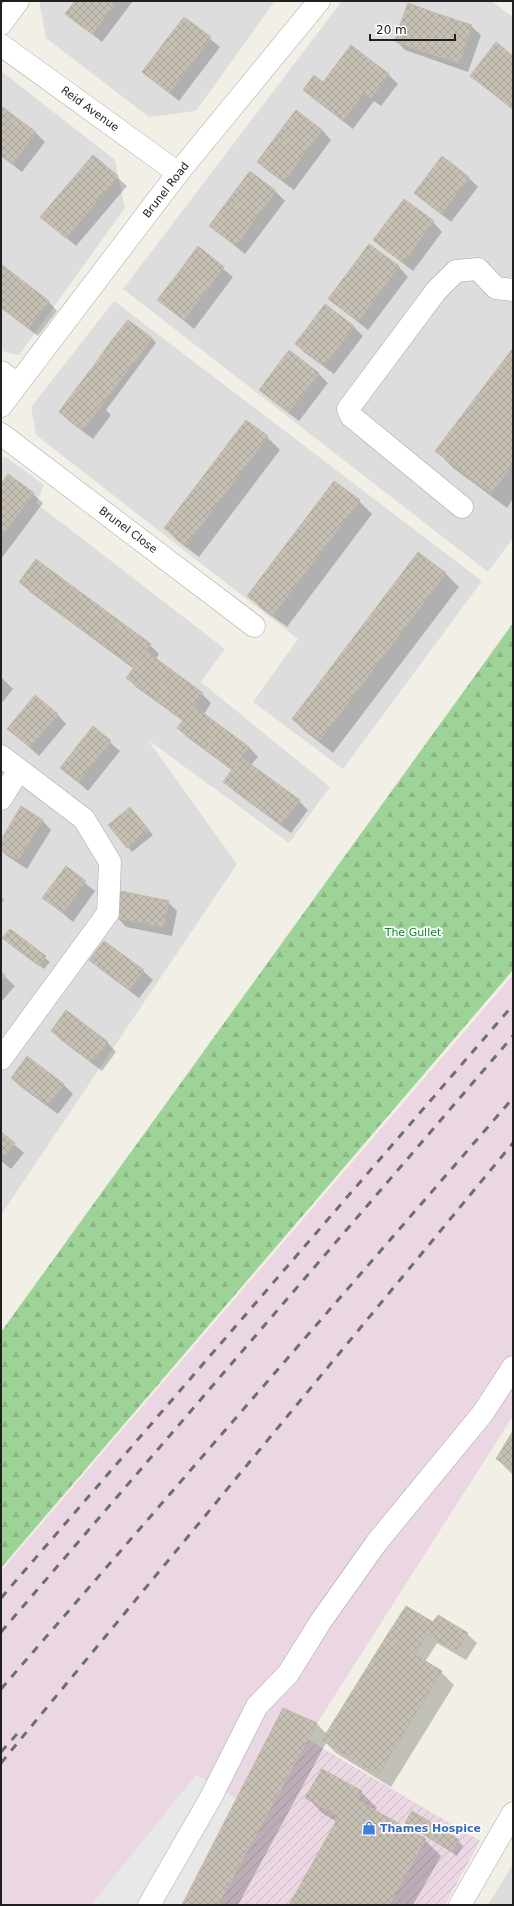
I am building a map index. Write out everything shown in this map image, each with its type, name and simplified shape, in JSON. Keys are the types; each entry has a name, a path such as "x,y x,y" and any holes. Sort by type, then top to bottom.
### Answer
{"street":[{"path":"1,24 18,1"},
{"name":"Brunel Road","path":"1,406 10,378 96,280 178,173 319,1"},
{"name":"Reid Avenue","path":"1,45 178,173"},
{"path":"462,507 351,416 348,409 436,291 456,271 478,269 496,288 513,290"},
{"name":"Brunel Close","path":"1,434 254,626"},
{"path":"1,756 84,819 110,862 108,913 1,1059"},
{"path":"1,799 19,770"},
{"path":"149,1905 210,1799 256,1706 288,1674 321,1621 376,1542 483,1413 513,1368"},
{"path":"460,1905 513,1814"}],"shaded area":[{"path":"39,1 275,1 196,111 149,117 46,38"},
{"path":"342,1 491,1 513,17 513,538 488,572 123,289"},
{"path":"1,71 115,160 125,208 19,355 5,352 1,349"},
{"path":"114,301 482,581 343,769 253,702 298,639 36,435 31,407"},
{"path":"6,457 44,485 36,503 225,649 201,682 330,787 289,843 148,740 237,864 1,1215 1,458"},
{"path":"513,975 513,1416 307,1739 218,1905 1,1905 1,1571"},
{"path":"307,1739 480,1841 445,1905 218,1905"},
{"path":"196,1775 236,1798 182,1905 91,1905"},
{"path":"513,1864 513,1905 488,1905"}],"green space":[{"name":"The Gullet","path":"513,623 513,970 1,1568 1,1332"}],"building":[{"path":"75,1 108,1 114,5 92,34 65,14"},
{"path":"408,3 438,14 426,52 394,41"},
{"path":"438,14 472,25 459,63 426,52"},
{"path":"184,17 211,37 190,65 163,44"},
{"path":"496,42 513,56 513,72 495,95 470,76"},
{"path":"163,44 190,65 169,93 142,72"},
{"path":"351,45 389,74 371,98 364,93 343,120 303,90 314,75 323,82"},
{"path":"513,72 513,109 495,95"},
{"path":"1,106 17,118 1,140"},
{"path":"296,110 322,130 303,155 277,135"},
{"path":"17,118 36,132 13,163 1,155 1,140"},
{"path":"277,135 303,155 284,182 257,162"},
{"path":"93,155 118,176 66,238 40,217"},
{"path":"442,156 469,177 441,214 414,193"},
{"path":"250,171 276,191 255,219 229,199"},
{"path":"229,199 255,219 236,246 209,226"},
{"path":"404,199 434,221 403,263 373,240"},
{"path":"369,244 399,266 358,321 328,299"},
{"path":"198,246 224,267 205,292 179,272"},
{"path":"1,264 49,301 29,328 1,307"},
{"path":"179,272 205,292 184,320 157,300"},
{"path":"325,304 354,326 324,366 295,344"},
{"path":"128,320 152,338 136,360 111,341"},
{"path":"111,341 136,360 119,382 95,364"},
{"path":"513,348 513,464 491,493 435,451"},
{"path":"289,350 319,373 289,412 259,390"},
{"path":"95,364 119,382 102,405 78,386"},
{"path":"78,386 102,405 83,430 59,412"},
{"path":"246,420 268,436 186,545 164,528"},
{"path":"8,474 34,493 17,516 1,504 1,484"},
{"path":"334,481 360,500 273,615 247,596"},
{"path":"1,504 17,516 1,537"},
{"path":"418,552 446,573 320,740 292,719"},
{"path":"36,559 64,580 47,603 19,582"},
{"path":"64,580 94,602 76,625 47,603"},
{"path":"94,602 121,622 104,645 76,625"},
{"path":"121,622 151,644 134,667 104,645"},
{"path":"146,651 173,671 153,698 126,678"},
{"path":"173,671 203,693 183,720 153,698"},
{"path":"35,695 58,714 30,747 7,729"},
{"path":"194,706 222,727 205,749 177,728"},
{"path":"93,726 111,741 78,782 60,768"},
{"path":"222,727 249,747 232,769 205,749"},
{"path":"241,757 271,779 253,804 223,782"},
{"path":"271,779 300,800 281,825 253,804"},
{"path":"21,806 43,820 18,860 1,850 1,840"},
{"path":"130,807 149,830 127,848 108,825"},
{"path":"66,866 86,881 63,913 42,898"},
{"path":"121,891 169,901 163,927 116,918"},
{"path":"10,929 46,956 39,966 2,938"},
{"path":"104,941 144,970 129,990 89,960"},
{"path":"1,972 6,976 1,982"},
{"path":"66,1010 108,1042 92,1062 51,1031"},
{"path":"27,1056 64,1084 48,1105 11,1078"},
{"path":"1,1132 15,1143 1,1161"},
{"path":"513,1431 513,1469 496,1459"},
{"path":"406,1606 433,1622 438,1615 468,1633 456,1652 427,1634 415,1654 386,1637"},
{"path":"386,1637 442,1671 378,1775 322,1740"},
{"path":"283,1708 317,1723 218,1905 182,1905"},
{"name":"Thames Hospice","path":"322,1769 362,1791 357,1800 426,1839 389,1905 289,1905 339,1816 305,1798"},
{"path":"412,1811 459,1840 452,1852 405,1823"}],"railway":[{"path":"1,1598 513,1005"},
{"path":"1,1632 513,1036"},
{"path":"1,1689 513,1098"},
{"path":"1,1763 513,1143"},
{"path":"1,1752 18,1733"}],"place":[{"name":"Thames Hospice","path":"369,1828"}]}
